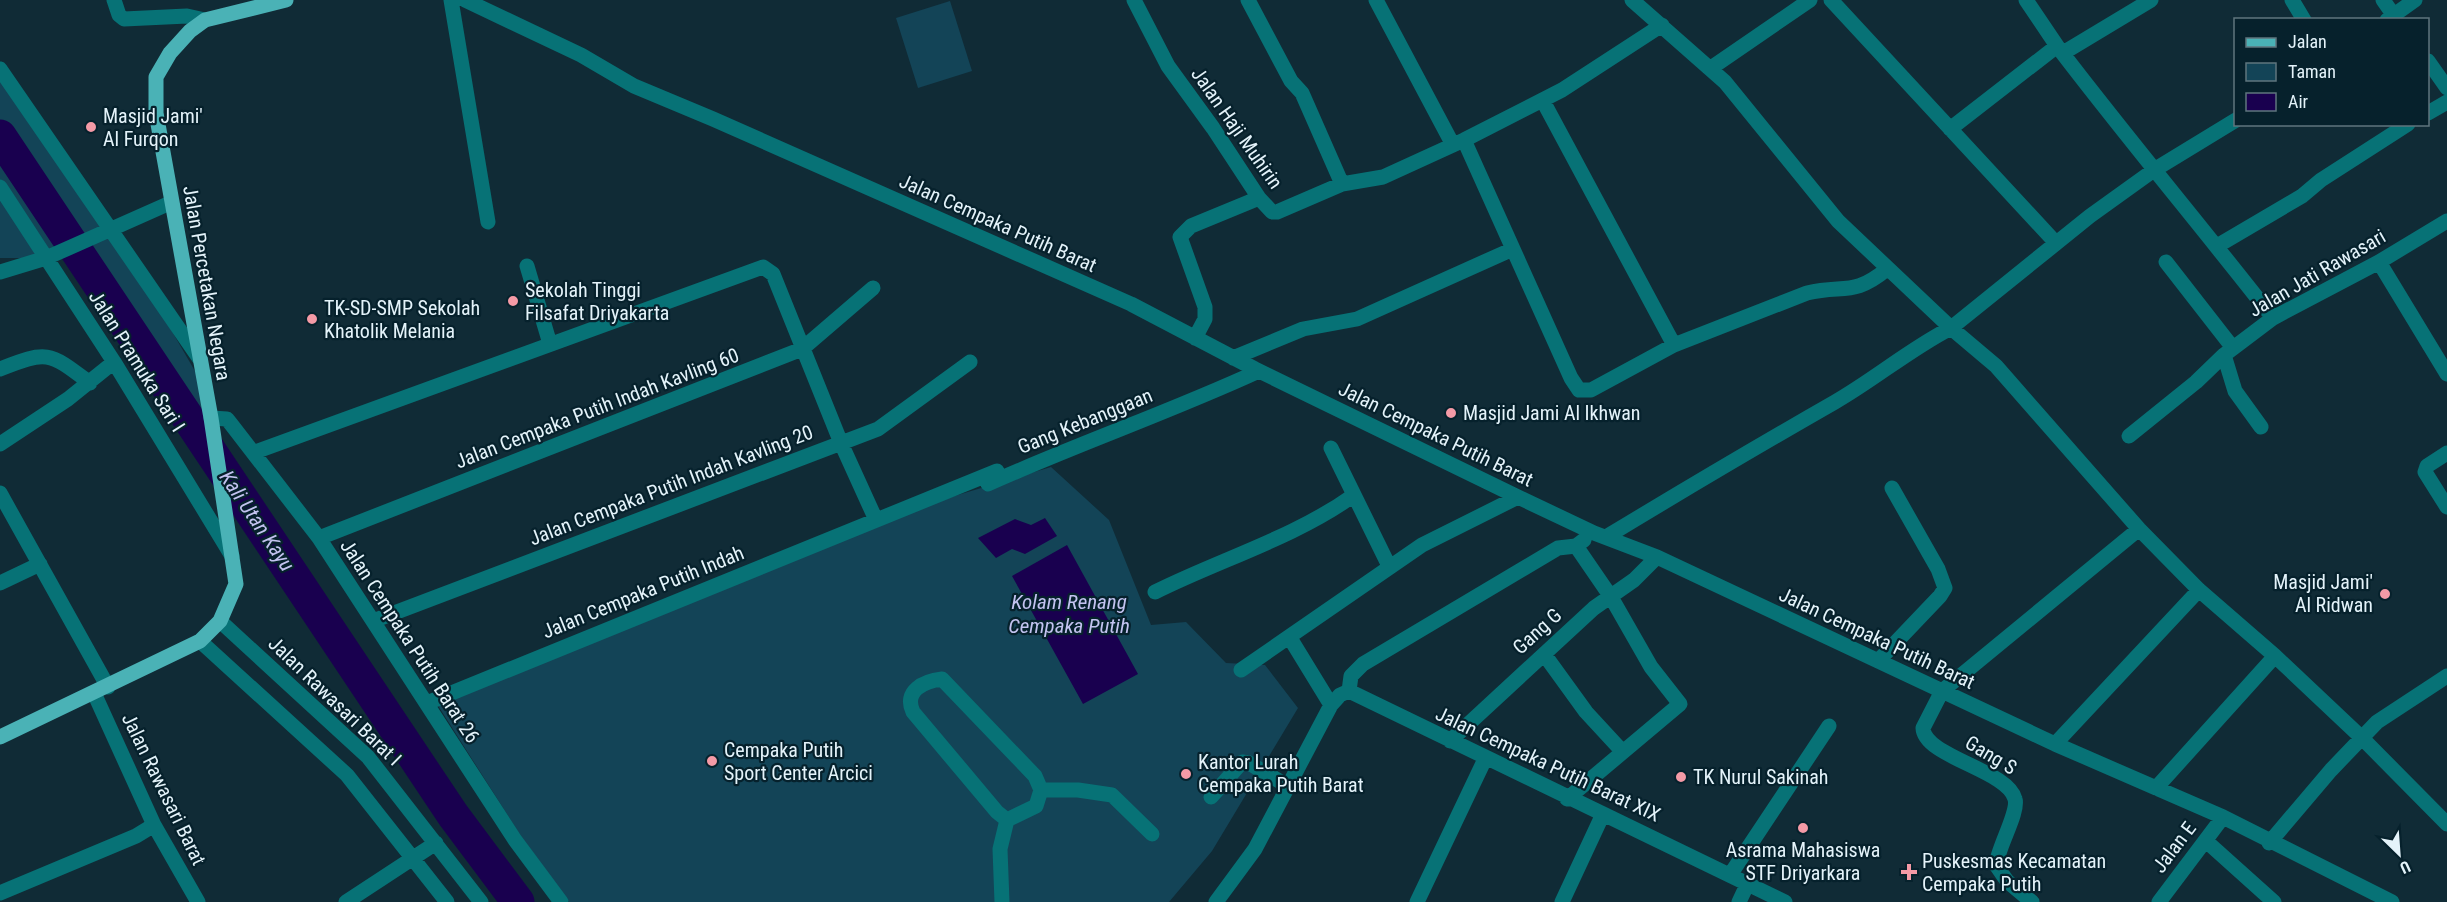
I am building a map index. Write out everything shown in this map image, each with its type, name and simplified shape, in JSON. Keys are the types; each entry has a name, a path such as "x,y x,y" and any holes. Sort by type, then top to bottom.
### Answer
{"main road":[{"name":"Jalan Percetakan Negara","path":"0,737 200,641 220,621 236,584 212,418 170,203 156,113 156,77 181,40 205,20 286,0"}],"street":[{"path":"114,0 118,15 124,19 187,16 205,20"},
{"path":"451,0 488,222"},
{"name":"Jalan Cempaka Putih Barat","path":"465,0 581,55 634,86 660,95 678,107 713,119 1131,304 1259,371 1518,497 1600,535 1657,557 2055,744 2223,817 2269,843 2392,902"},
{"name":"Jalan Haji Muhirin","path":"1134,0 1168,66 1213,128 1258,198 1272,212 1277,212 1342,184"},
{"path":"1248,0 1291,81 1302,93 1342,184 1383,177 1459,143 1543,101 1662,25"},
{"path":"1376,0 1459,143 1513,249 1570,378 1579,390 1591,390 1674,345 1807,293 1823,289 1849,290 1861,287 1887,269"},
{"path":"1632,0 1711,68 1838,221 1951,328 1996,366 2139,529 2199,590 2275,656 2362,738 2447,824"},
{"path":"1711,68 1810,0"},
{"path":"1831,0 2056,243"},
{"path":"2026,0 2060,49 2273,318"},
{"path":"1950,129 2060,49 2151,0"},
{"path":"2292,0 2303,18"},
{"path":"2383,0 2393,18 2415,0"},
{"path":"2429,65 2447,88"},
{"path":"0,69 199,358"},
{"path":"1543,101 1674,345"},
{"path":"2429,112 2447,102"},
{"path":"1215,902 1255,849 1331,705 1340,695 1348,691 1351,676 1363,664 1558,548 1576,546 1600,535 1835,402 1912,349 1951,328 2090,216 2154,170 2234,121"},
{"path":"2217,246 2302,196 2321,180 2405,126"},
{"name":"Jalan Pramuka Sari I","path":"0,188 51,256 234,560"},
{"path":"1195,338 1205,319 1205,307 1179,237 1191,226 1258,198"},
{"path":"0,272 51,256 170,203"},
{"name":"Jalan Jati Rawasari","path":"2129,436 2196,382 2228,352 2273,318 2379,262 2447,221"},
{"path":"1233,358 1303,329 1357,319 1513,249"},
{"path":"2166,262 2228,352 2235,391 2261,427"},
{"path":"2379,262 2447,374"},
{"path":"527,266 550,344"},
{"path":"255,452 758,267 766,268 773,274 841,443 876,520"},
{"name":"Jalan Cempaka Putih Indah Kavling 60","path":"319,538 802,349 873,288"},
{"path":"0,369 40,355 58,358 90,383"},
{"path":"0,444 90,383 114,362"},
{"name":"Jalan Cempaka Putih Indah Kavling 20","path":"373,621 841,443 887,423 970,362"},
{"name":"Gang Kebanggaan","path":"926,501 932,504 959,498 1047,457 1200,398 1259,371"},
{"name":"Jalan Cempaka Putih Barat 26","path":"212,418 227,419 255,452 319,538 515,840 561,902"},
{"path":"1332,448 1389,566"},
{"path":"2447,453 2427,466 2425,472 2447,507"},
{"name":"Jalan Cempaka Putih Indah","path":"427,703 997,471"},
{"path":"1879,660 1945,588 1938,569 1892,488"},
{"path":"0,493 108,687"},
{"path":"1155,592 1199,570 1294,531 1328,514 1354,495"},
{"path":"1241,670 1422,545 1518,497"},
{"path":"1942,692 2139,529"},
{"path":"1567,799 1680,704 1652,667 1611,597 1576,546"},
{"name":"Gang G","path":"1450,741 1594,608 1634,580 1657,557"},
{"path":"0,583 40,564"},
{"path":"2055,744 2199,590"},
{"name":"Jalan Rawasari Barat I","path":"220,621 368,757 481,902"},
{"path":"1290,638 1331,705"},
{"path":"200,641 347,775 447,902"},
{"path":"1544,654 1586,712 1622,751"},
{"path":"2156,788 2275,656"},
{"path":"2269,843 2331,770 2377,722 2447,676"},
{"path":"942,679 1035,776 1041,790 1036,806 1007,820 997,812 912,712 909,706 911,694 926,681 942,679"},
{"name":"Jalan Cempaka Putih Barat XIX","path":"1348,691 1567,799 1603,814 1785,902"},
{"name":"Gang S","path":"1942,692 1923,728 1924,735 1962,762 2003,783 2012,791 2016,807 1998,852 1996,865 2007,881 2032,902"},
{"name":"Jalan Rawasari Barat","path":"94,693 154,825 196,901"},
{"path":"1730,875 1829,726"},
{"path":"1417,902 1485,759"},
{"path":"1211,797 1242,762 1249,763 1289,787"},
{"path":"1041,790 1078,790 1112,795 1152,834"},
{"path":"1562,902 1603,814"},
{"name":"Jalan E","path":"2159,902 2223,817"},
{"path":"1002,902 1000,849 1007,820"},
{"path":"0,892 136,836 154,825"},
{"path":"2206,841 2274,902"},
{"path":"346,902 436,843"},
{"path":"1739,902 1747,885"}],"green space":[{"path":"950,1 972,71 918,88 896,18"},
{"path":"0,69 140,276 203,385 216,463 71,245 46,258 0,258"},
{"path":"1051,467 1109,520 1151,625 1186,622 1226,663 1265,665 1298,708 1212,851 1169,902 569,902 519,833 437,704 931,503"}],"water":[{"path":"1045,518 1057,536 1025,554 1012,549 996,558 978,538 1015,519 1031,525"},
{"name":"Kolam Renang Cempaka Putih","path":"1067,545 1138,674 1083,704 1012,576"}],"waterway":[{"name":"Kali Utan Kayu","path":"0,136 453,815 518,902"}],"place":[{"name":"Masjid Jami' Al Furqon","path":"91,127"},
{"name":"Sekolah Tinggi Filsafat Driyakarta","path":"513,301"},
{"name":"TK-SD-SMP Sekolah Khatolik Melania","path":"312,319"},
{"name":"Masjid Jami Al Ikhwan","path":"1451,413"},
{"name":"Masjid Jami' Al Ridwan","path":"2385,594"},
{"name":"Cempaka Putih Sport Center Arcici","path":"712,761"},
{"name":"Kantor Lurah Cempaka Putih Barat","path":"1186,774"},
{"name":"TK Nurul Sakinah","path":"1681,777"},
{"name":"Asrama Mahasiswa STF Driyarkara","path":"1803,828"},
{"name":"Puskesmas Kecamatan Cempaka Putih","path":"1909,872"}]}
